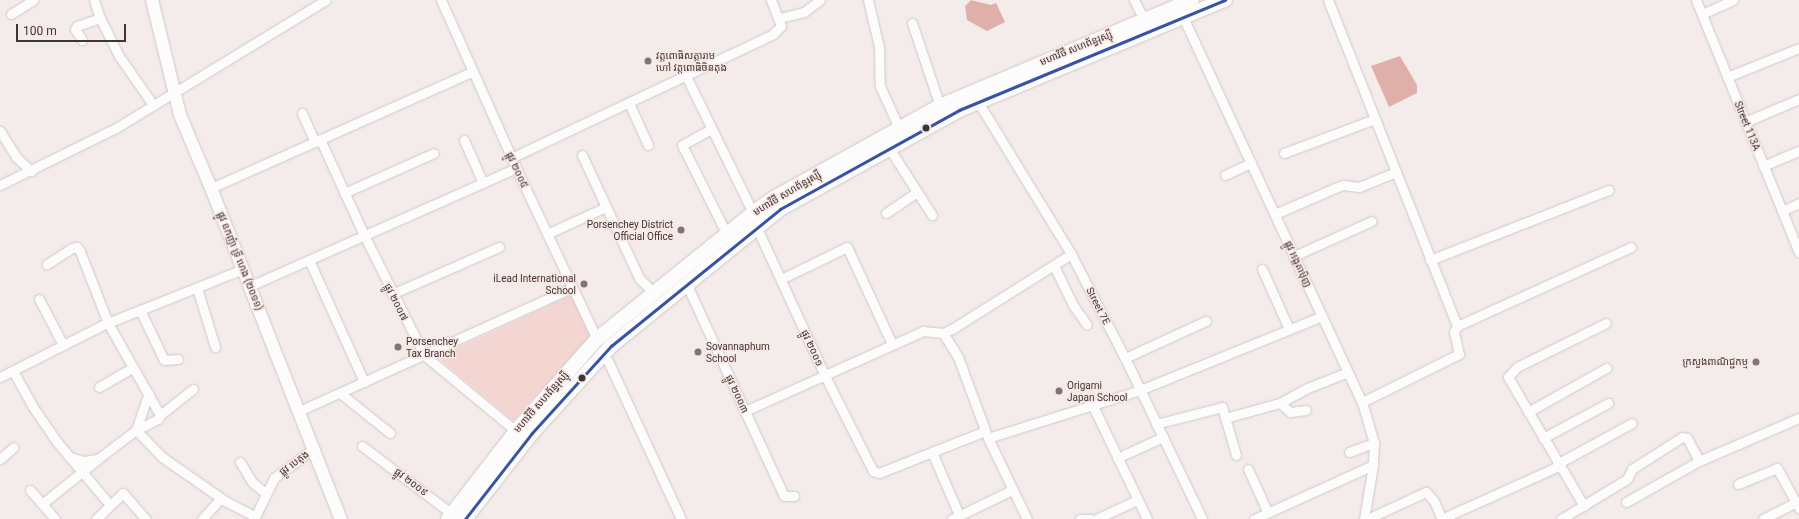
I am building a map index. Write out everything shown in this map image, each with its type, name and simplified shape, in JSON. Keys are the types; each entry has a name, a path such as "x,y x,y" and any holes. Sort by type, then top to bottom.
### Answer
{"highway":[{"name":"មហាវិថី សហព័ន្ធរុស្ស៊ី","path":"465,519 532,433 602,355 686,283 754,219 774,198 899,128 925,121 978,102 1093,47 1144,20 1192,0"},
{"name":"មហាវិថី សហព័ន្ធរុស្ស៊ី","path":"453,517 516,431 597,339 726,234 754,219 780,209 889,148 925,121 940,106 1093,47 1183,17 1225,0"}],"main road":[{"name":"ផ្លូវ ឧកញ៉ា ទ្រី ហេង (២០១១)","path":"152,0 172,93 244,269 340,519"}],"street":[{"path":"12,14 33,0"},
{"path":"94,0 100,18 126,68 153,105"},
{"path":"0,185 116,128 326,0"},
{"name":"ផ្លូវ ២០០៥","path":"441,0 511,158 597,339"},
{"path":"511,158 773,34 781,26 780,18 771,0"},
{"path":"780,18 804,12 820,0"},
{"path":"868,0 879,47 880,86 899,128"},
{"path":"1134,0 1144,20"},
{"path":"1328,0 1457,326"},
{"name":"Street 113A","path":"1696,0 1799,253"},
{"path":"1702,14 1733,0"},
{"name":"ផ្លូវ អង្តតាម៉ិញ","path":"1183,17 1362,402 1374,443 1373,465 1366,519"},
{"path":"82,40 75,29 77,26 100,18"},
{"path":"912,23 940,106"},
{"path":"1727,77 1799,48"},
{"path":"212,188 472,72"},
{"name":"ផ្លូវ ២០០១","path":"686,76 754,219 824,374 871,469 879,473 932,452"},
{"path":"1745,122 1799,99"},
{"name":"Street 7E","path":"978,102 1071,254 1125,358 1202,519"},
{"path":"629,103 648,145"},
{"name":"ផ្លូវ ២០០៧","path":"302,113 344,193 392,294 424,355 516,431"},
{"path":"1284,152 1375,119"},
{"path":"711,129 682,145 726,234"},
{"path":"0,131 16,157 31,171"},
{"path":"464,140 483,183"},
{"path":"889,148 932,215"},
{"path":"1763,166 1799,151"},
{"path":"344,193 434,153"},
{"path":"582,155 639,278 654,293"},
{"path":"1225,175 1251,163"},
{"path":"250,286 516,168"},
{"path":"1275,214 1342,185 1359,187 1396,172"},
{"path":"1430,260 1609,190"},
{"path":"886,213 917,192"},
{"path":"1782,210 1799,203"},
{"path":"547,234 606,207"},
{"path":"1294,256 1372,221"},
{"path":"47,264 72,248 77,247 80,251 108,323 149,393 160,415"},
{"path":"392,294 499,247"},
{"path":"781,279 847,247 892,344"},
{"path":"1362,402 1459,354 1454,332 1457,326 1631,247"},
{"path":"745,411 824,374 923,331 943,333 1054,266 1071,254"},
{"path":"309,260 364,382"},
{"path":"1054,266 1073,305 1087,325"},
{"path":"0,377 108,323 244,269"},
{"path":"1262,269 1289,329"},
{"name":"ផ្លូវ ២០០៣","path":"686,283 784,496 794,496"},
{"path":"198,288 214,347"},
{"path":"299,411 572,288"},
{"path":"38,298 63,345"},
{"path":"140,310 164,360 178,359"},
{"path":"1012,490 955,517 932,452 987,434 1140,390 1322,316"},
{"path":"1125,358 1206,321"},
{"path":"1584,506 1558,465 1508,377 1510,372 1606,323"},
{"path":"943,333 949,340 965,373 987,434 1012,490 1027,519"},
{"path":"602,355 608,361 682,519"},
{"path":"99,387 133,367"},
{"path":"1528,412 1606,368"},
{"path":"13,371 33,407 69,457 110,505"},
{"path":"1225,418 1280,403 1305,389 1348,372"},
{"path":"42,504 136,430 158,419 160,415 194,389"},
{"path":"136,430 149,393"},
{"path":"340,393 390,433"},
{"path":"1280,403 1290,412 1306,410"},
{"path":"1543,438 1608,403"},
{"path":"1092,404 1147,519"},
{"path":"1156,424 1222,407 1236,455"},
{"path":"1626,502 1699,461 1798,421"},
{"path":"1366,519 1426,492 1434,501 1442,519 1558,465 1632,423"},
{"path":"136,430 162,456 221,498 254,517"},
{"path":"1117,458 1163,436"},
{"path":"1561,519 1627,479 1632,469 1682,437 1686,438 1699,461"},
{"path":"1349,452 1374,443"},
{"name":"ផ្លូវ ២០០៩","path":"362,446 453,517"},
{"path":"0,459 14,447"},
{"name":"ផ្លូវ បេតុង","path":"254,517 274,478 313,449"},
{"path":"69,457 84,461 100,458"},
{"path":"240,462 252,482 265,493"},
{"path":"1254,519 1373,465"},
{"path":"1738,484 1777,468 1797,505 1763,519"},
{"path":"1248,469 1268,513"},
{"path":"30,490 55,519"},
{"path":"96,519 120,494 126,494 146,519"},
{"path":"202,519 221,498"},
{"path":"1096,519 1137,500"},
{"path":"1080,519 1090,519"}],"shaded area":[{"path":"971,0 991,5 996,3 1005,22 987,31 967,20 965,6"},
{"path":"1400,56 1417,85 1417,93 1389,107 1371,66"},
{"path":"571,295 590,336 513,421 437,357"}],"transit line":[{"path":"465,519 532,433 611,346 780,209 959,110 1225,0"}],"place":[{"name":"វត្តពោធិសត្តារាម ហៅ វត្តពោធិចិនតុង","path":"648,61"},
{"name":"Porsenchey District Official Office","path":"681,230"},
{"name":"iLead International School","path":"584,284"},
{"name":"Porsenchey Tax Branch","path":"398,347"},
{"name":"Sovannaphum School","path":"698,352"},
{"name":"ក្រសួងពាណិជ្ជកម្ម","path":"1756,362"},
{"name":"Origami Japan School","path":"1059,391"}]}
